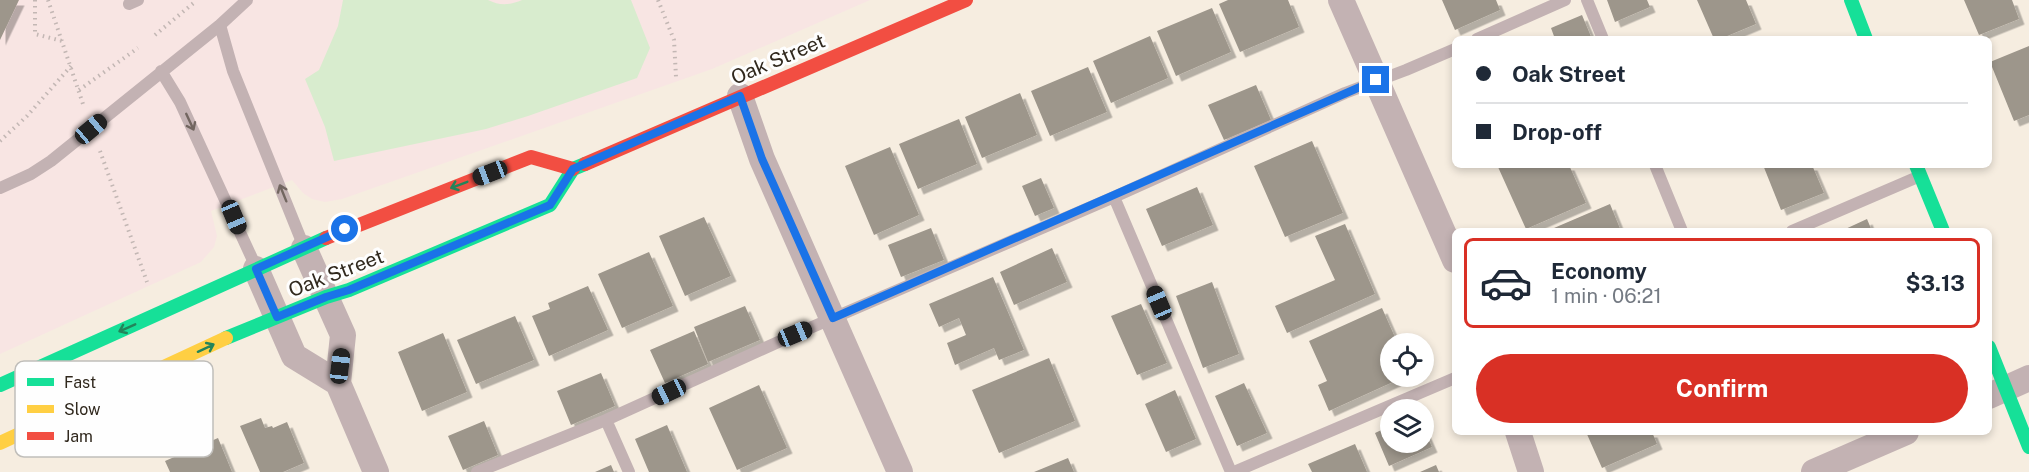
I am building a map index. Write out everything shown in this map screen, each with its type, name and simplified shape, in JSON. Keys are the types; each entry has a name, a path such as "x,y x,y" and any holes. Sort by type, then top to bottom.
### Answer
{"main road":[{"name":"Oak Street","path":"180,361 277,317 349,290 550,205 573,169 966,0"},
{"path":"1851,0 1865,36"},
{"name":"Oak Street","path":"53,361 345,229 531,157 573,169"},
{"path":"1918,170 1942,228"},
{"path":"1992,364 1997,392 2029,447"},
{"name":"Oak Street","path":"0,385 15,378"},
{"name":"Oak Street","path":"0,443 15,436"}],"street":[{"path":"1341,0 1452,253"},
{"path":"740,96 762,159 900,472"},
{"path":"304,248 343,335 338,382 376,472"},
{"path":"256,269 294,356 338,382"},
{"path":"1997,392 2029,378"},
{"path":"1519,435 1530,472"},
{"path":"1814,472 1899,435"}],"lane":[{"path":"0,188 31,174 51,161 220,25 247,0"},
{"path":"1484,36 1564,0"},
{"path":"1587,0 1602,36"},
{"path":"220,25 233,71 304,248"},
{"path":"477,472 606,420 1376,80 1452,50"},
{"path":"161,71 180,102 256,269"},
{"path":"1656,168 1681,228"},
{"path":"1798,228 1918,170"},
{"path":"1114,196 1233,472 1452,379"},
{"path":"606,420 629,472"}],"path":[{"path":"34,0 35,34 63,41"},
{"path":"48,0 84,108"},
{"path":"658,0 674,40 676,77"},
{"path":"155,35 196,1"},
{"path":"79,90 138,48"},
{"path":"0,141 27,116 71,65"},
{"path":"99,150 147,282"}],"shaded area":[{"path":"0,0 870,0 712,69 342,199 325,202 312,199 303,193 292,180 211,211 217,236 214,247 201,262 0,354"}],"green space":[{"path":"343,0 488,0 505,4 522,0 631,0 650,48 637,78 486,129 334,161 325,127 305,79 319,70 338,26"}],"building":[{"path":"0,0 19,0 0,40"},
{"path":"1228,0 1288,0 1299,27 1240,52 1219,4"},
{"path":"1442,0 1496,0 1500,10 1455,30"},
{"path":"1607,0 1647,0 1650,7 1615,22"},
{"path":"1697,0 1746,0 1756,24 1727,36 1713,36"},
{"path":"1964,0 2012,0 2019,19 1979,35"},
{"path":"1212,8 1231,52 1176,76 1157,31"},
{"path":"1582,15 1591,36 1554,36 1551,28"},
{"path":"1150,36 1168,78 1111,103 1093,61"},
{"path":"2029,46 2029,115 2014,121 1992,67 1992,61"},
{"path":"1088,67 1107,112 1050,136 1031,91"},
{"path":"1256,85 1271,120 1224,140 1208,105"},
{"path":"1020,93 1037,135 982,158 965,117"},
{"path":"959,119 977,164 918,189 899,144"},
{"path":"1312,141 1343,213 1285,237 1254,166"},
{"path":"890,147 919,215 874,235 845,166"},
{"path":"1498,168 1570,168 1586,203 1526,228"},
{"path":"1764,168 1813,168 1824,193 1781,210"},
{"path":"1041,178 1054,208 1035,216 1022,186"},
{"path":"1197,187 1213,225 1162,246 1146,209"},
{"path":"1610,204 1620,228 1554,228"},
{"path":"704,217 731,276 685,296 659,236"},
{"path":"1867,219 1871,228 1848,228"},
{"path":"1345,224 1375,294 1287,333 1275,306 1335,280 1315,236"},
{"path":"931,228 944,260 901,277 888,245"},
{"path":"1052,248 1067,282 1014,305 1000,272"},
{"path":"649,252 673,306 622,328 598,274"},
{"path":"993,277 1024,350 999,360 994,348 955,365 947,343 966,335 959,318 939,327 929,304"},
{"path":"1212,282 1239,354 1203,368 1176,296"},
{"path":"588,286 608,330 549,356 532,316 550,309 548,303"},
{"path":"1141,304 1167,363 1137,375 1111,316"},
{"path":"745,306 760,340 708,362 694,327"},
{"path":"1382,308 1393,333 1380,333 1382,387 1329,411 1318,385 1327,381 1309,341"},
{"path":"515,316 534,360 476,384 457,340"},
{"path":"694,331 708,364 665,383 650,350"},
{"path":"443,333 467,392 422,411 398,352"},
{"path":"1049,358 1075,421 999,453 972,390"},
{"path":"601,373 615,406 571,425 557,391"},
{"path":"1244,383 1267,433 1237,446 1215,396"},
{"path":"759,385 787,448 737,470 709,408"},
{"path":"1175,390 1196,439 1166,452 1145,404"},
{"path":"261,418 265,428 272,426 273,428 287,422 304,463 283,472 260,472 240,426"},
{"path":"484,421 498,455 463,470 448,436"},
{"path":"667,425 687,472 649,472 635,439"},
{"path":"1380,431 1380,445 1375,433"},
{"path":"1587,435 1653,435 1657,444 1602,468"},
{"path":"218,438 232,472 170,472 165,461 174,457 213,457 213,440"},
{"path":"1355,444 1367,472 1312,472 1308,464"},
{"path":"1383,453 1418,453 1389,466"},
{"path":"1068,458 1074,472 1034,472"},
{"path":"611,465 614,472 595,472"},
{"path":"1436,465 1439,472 1420,472"}],"traffic: fast":[{"path":"1851,0 1865,36"},
{"path":"226,338 326,297 349,290 550,205 573,169 585,164"},
{"path":"1917,168 1942,228"},
{"path":"53,361 326,238"},
{"path":"1992,354 2029,447"},
{"path":"0,385 15,378"}],"traffic: slow":[{"path":"176,361 226,338"},
{"path":"0,443 15,436"}],"traffic: jam":[{"path":"585,164 966,0"},
{"path":"326,238 531,157 573,169"}],"route":[{"path":"345,229 256,269 277,317 349,290 550,205 573,169 740,96 762,159 833,318 1376,80"}]}
